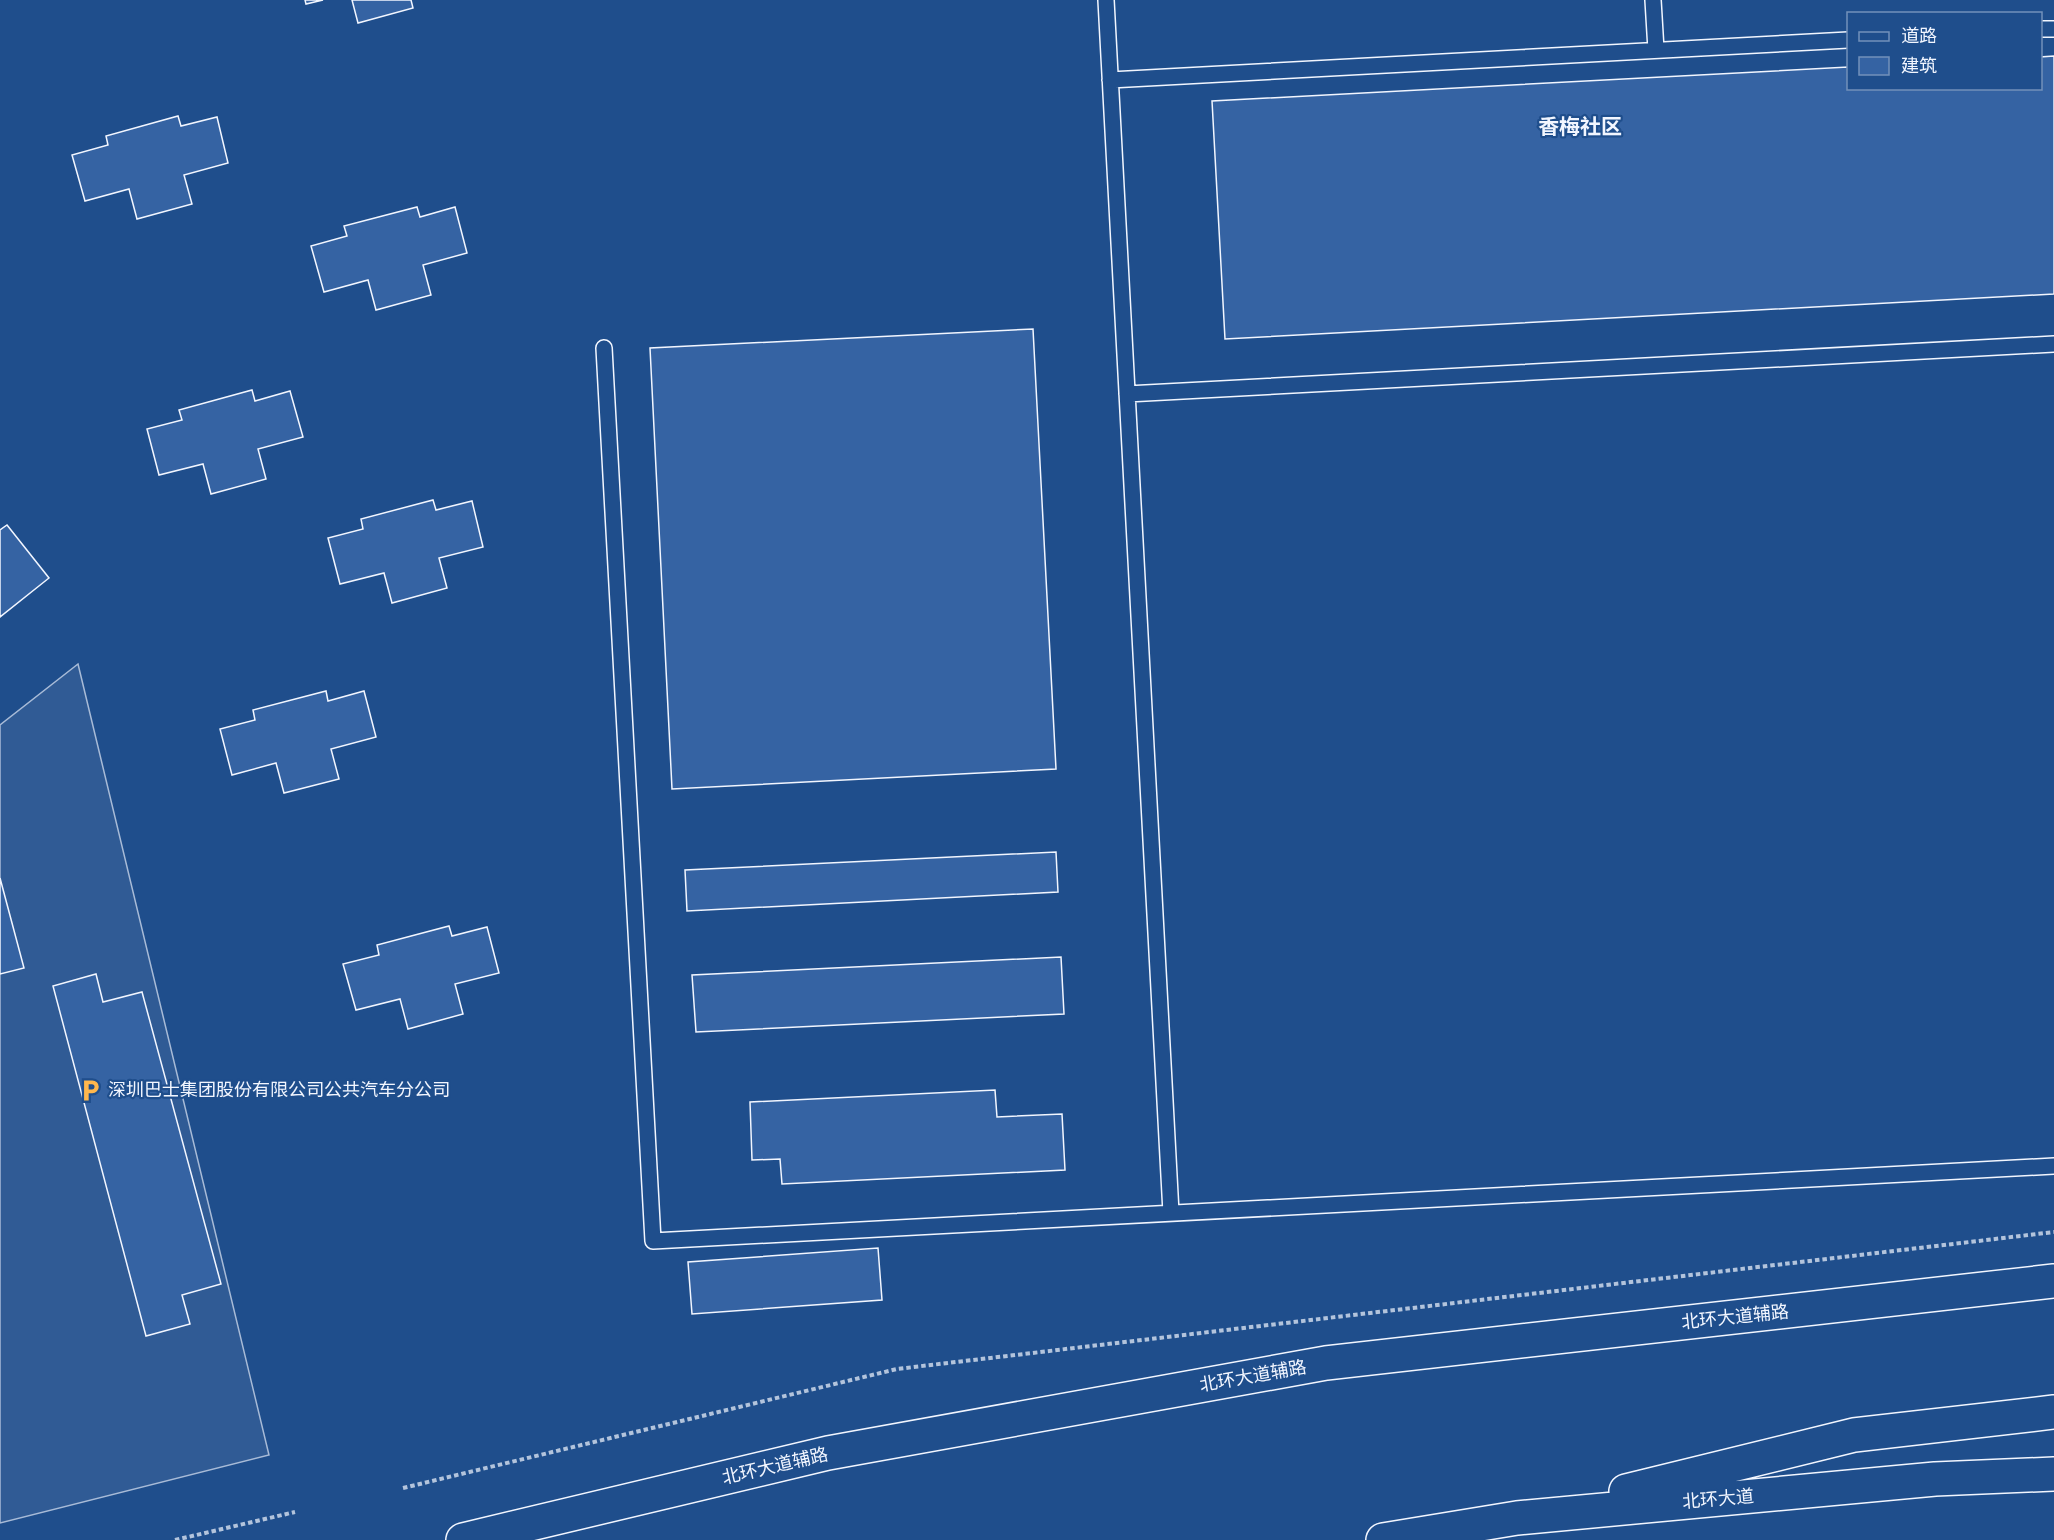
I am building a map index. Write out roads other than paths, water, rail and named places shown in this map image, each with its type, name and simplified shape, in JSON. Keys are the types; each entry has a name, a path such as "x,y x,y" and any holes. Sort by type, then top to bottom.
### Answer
{"main road":[{"name":"北环大道辅路","path":"463,1540 828,1453 1326,1362 2054,1281"},
{"path":"1517,1518 1854,1435 2054,1412"},
{"name":"北环大道","path":"1383,1540 1517,1518 1935,1479 2054,1474"}],"lane":[{"path":"1106,0 1172,1213"},
{"path":"1653,0 1656,50"},
{"path":"1110,80 1847,40"},
{"path":"1127,394 2054,344"},
{"path":"604,348 653,1241 2054,1166"}],"place":[{"name":"深圳巴士集团股份有限公司公共汽车分公司","path":"90,1090"}],"district":[{"name":"香梅社区","path":"1580,127"}]}
